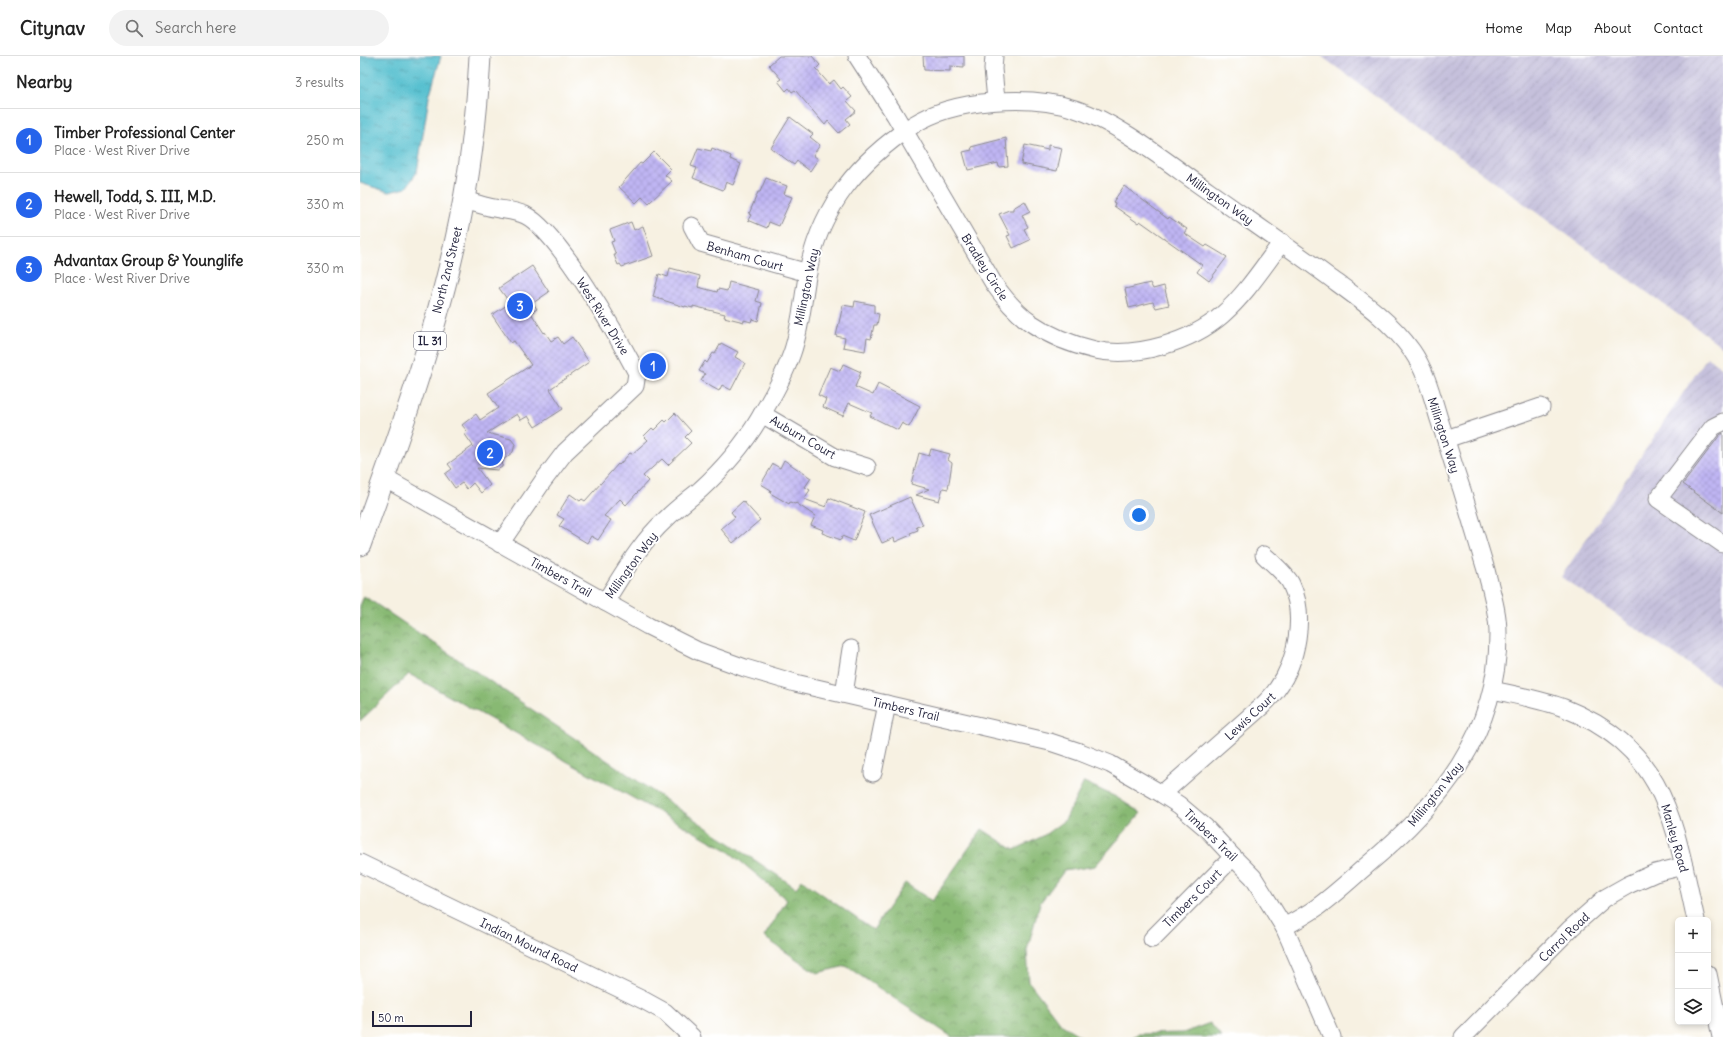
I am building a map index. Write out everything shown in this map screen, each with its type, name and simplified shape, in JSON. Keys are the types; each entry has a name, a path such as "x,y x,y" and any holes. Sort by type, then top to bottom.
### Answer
{"main road":[{"name":"North 2nd Street","path":"360,545 426,355 456,239 479,85 480,56"}],"street":[{"name":"Bradley Circle","path":"857,56 905,132 994,284 1009,304 1031,323 1062,340 1096,350 1127,352 1159,347 1193,335 1222,315 1246,291 1282,242"},
{"path":"994,56 993,69 996,100"},
{"name":"Millington Way","path":"604,602 650,537 664,520 721,470 738,449 762,414 785,370 794,349 813,251 832,205 847,184 884,146 918,122 949,110 996,100 1049,102 1073,108 1094,116 1134,140 1282,242 1376,312 1413,353 1427,379 1474,528 1496,606 1498,632 1497,663 1493,690 1484,718 1469,751 1441,791 1395,842 1315,909 1284,927"},
{"name":"West River Drive","path":"463,200 514,212 525,216 538,225 566,258 590,293 638,373 635,386 565,452 543,481 500,544"},
{"name":"Benham Court","path":"692,226 701,243 808,273"},
{"path":"1446,439 1541,408"},
{"name":"Auburn Court","path":"762,414 835,457 867,467"},
{"path":"1723,422 1713,428 1658,499 1723,544"},
{"name":"Timbers Trail","path":"384,478 604,602 698,651 752,671 795,683 1050,742 1110,764 1162,794 1179,805 1204,827 1252,877 1284,927 1332,1037"},
{"name":"Lewis Court","path":"1162,794 1263,705 1278,689 1291,662 1298,638 1299,610 1291,583 1264,555"},
{"path":"844,694 851,649"},
{"name":"Manley Road","path":"1493,690 1562,707 1589,719 1609,731 1631,750 1651,774 1665,801 1677,838 1695,917"},
{"path":"873,773 887,704"},
{"name":"Timbers Court","path":"1152,939 1233,857"},
{"name":"Indian Mound Road","path":"360,863 666,1012 692,1037"},
{"name":"Carrol Road","path":"1463,1037 1571,928 1605,898 1628,885 1655,873 1684,866"},
{"path":"1711,988 1722,1037"}],"shaded area":[{"path":"1321,56 1723,56 1723,347 1559,229"},
{"path":"1707,357 1723,368 1723,688 1561,577"}],"green space":[{"path":"364,596 796,888 802,880 873,930 905,883 932,901 982,829 1014,850 1043,836 1065,820 1084,782 1116,797 1141,813 1095,866 1064,871 1040,903 1027,950 1029,982 1062,1025 1082,1037 952,1037 846,966 817,973 764,937 787,900 727,850 409,674 360,721 360,606"},
{"path":"1210,1023 1222,1037 1133,1037 1137,1034 1183,1033"}],"water":[{"path":"360,56 441,56 429,97 417,172 406,188 389,192 360,183"}],"building":[{"path":"779,56 812,56 820,65 816,69 829,84 834,80 841,89 843,87 852,97 847,101 856,111 846,119 850,124 839,133 828,121 825,125 795,90 792,92 789,88 786,91 778,81 781,79 769,65"},
{"path":"923,56 964,56 964,67 950,66 950,71 924,70"},
{"path":"790,117 813,134 810,137 820,145 813,155 818,159 810,171 797,161 794,165 771,148"},
{"path":"1006,138 1008,166 999,167 998,163 968,170 963,152 972,150 971,147"},
{"path":"1025,145 1048,150 1048,145 1062,148 1057,171 1021,164"},
{"path":"698,148 711,151 712,148 731,156 730,159 741,164 733,185 726,182 723,190 693,178 697,168 691,166"},
{"path":"654,152 671,169 665,175 672,181 649,203 642,197 636,203 619,187 640,163 642,164"},
{"path":"766,178 787,186 784,194 792,197 779,226 769,222 767,228 748,220 758,192 760,192"},
{"path":"1124,186 1168,219 1169,217 1187,229 1184,233 1205,247 1207,245 1227,257 1209,281 1197,272 1202,265 1140,221 1138,223 1114,206 1115,203 1113,202"},
{"path":"1025,201 1030,211 1022,215 1028,227 1024,229 1030,240 1013,248 1007,236 1010,235 999,214 1013,210 1013,208"},
{"path":"631,222 634,230 643,226 653,256 622,267 620,264 618,265 614,255 616,255 611,242 614,241 610,230"},
{"path":"532,266 549,292 533,303 537,309 531,313 551,341 558,337 563,344 572,337 589,362 550,389 563,409 535,427 528,416 521,420 517,414 487,433 511,439 515,444 513,452 503,460 502,467 497,470 477,468 490,485 481,493 473,483 467,489 462,483 455,488 445,474 452,469 448,464 473,446 464,433 467,431 462,425 476,414 480,420 498,408 488,393 531,365 514,341 511,343 492,315 510,303 499,288"},
{"path":"670,268 700,276 698,287 717,292 718,289 727,291 729,282 759,290 756,301 762,303 758,321 752,319 751,322 744,320 744,322 724,317 725,314 693,306 693,308 685,307 653,297 659,274 668,277"},
{"path":"1150,283 1153,289 1164,286 1169,305 1156,308 1153,302 1129,308 1125,289"},
{"path":"855,301 874,305 874,313 879,314 877,325 874,325 871,339 867,338 865,351 843,347 845,338 836,336 843,305 854,307"},
{"path":"721,343 738,352 735,357 745,363 731,390 722,385 719,391 701,381 705,374 699,371 705,361 707,363 713,353 715,354"},
{"path":"843,364 861,372 855,387 873,395 878,384 920,406 909,427 902,423 898,430 870,416 872,413 849,403 843,416 823,407 826,399 818,395 830,367 840,371"},
{"path":"675,413 691,431 685,437 691,443 668,465 662,459 643,476 648,481 626,505 620,499 604,516 611,520 598,540 591,536 587,543 559,526 564,519 557,515 570,494 580,501 582,499 585,501 618,464 619,465 630,453 632,454 648,440 644,436 652,428 654,430 664,420 666,422"},
{"path":"1723,433 1723,513 1683,484"},
{"path":"931,449 950,454 948,460 952,463 948,489 943,488 939,501 916,495 929,489 911,484 919,453 929,456"},
{"path":"784,460 811,478 805,487 810,490 804,499 826,507 829,498 865,512 854,541 842,536 841,540 822,533 823,530 811,525 815,516 796,503 790,502 789,504 770,493 771,490 761,484 773,464 780,468"},
{"path":"910,497 923,525 916,527 918,530 910,533 911,535 895,542 894,538 882,543 869,515"},
{"path":"743,501 760,520 733,543 721,529 735,517 731,512"}],"place":[{"name":"Advantax Group & Younglife","path":"520,306"},
{"name":"Timber Professional Center","path":"653,366"},
{"name":"Hewell, Todd, S. III, M.D.","path":"490,453"}]}
